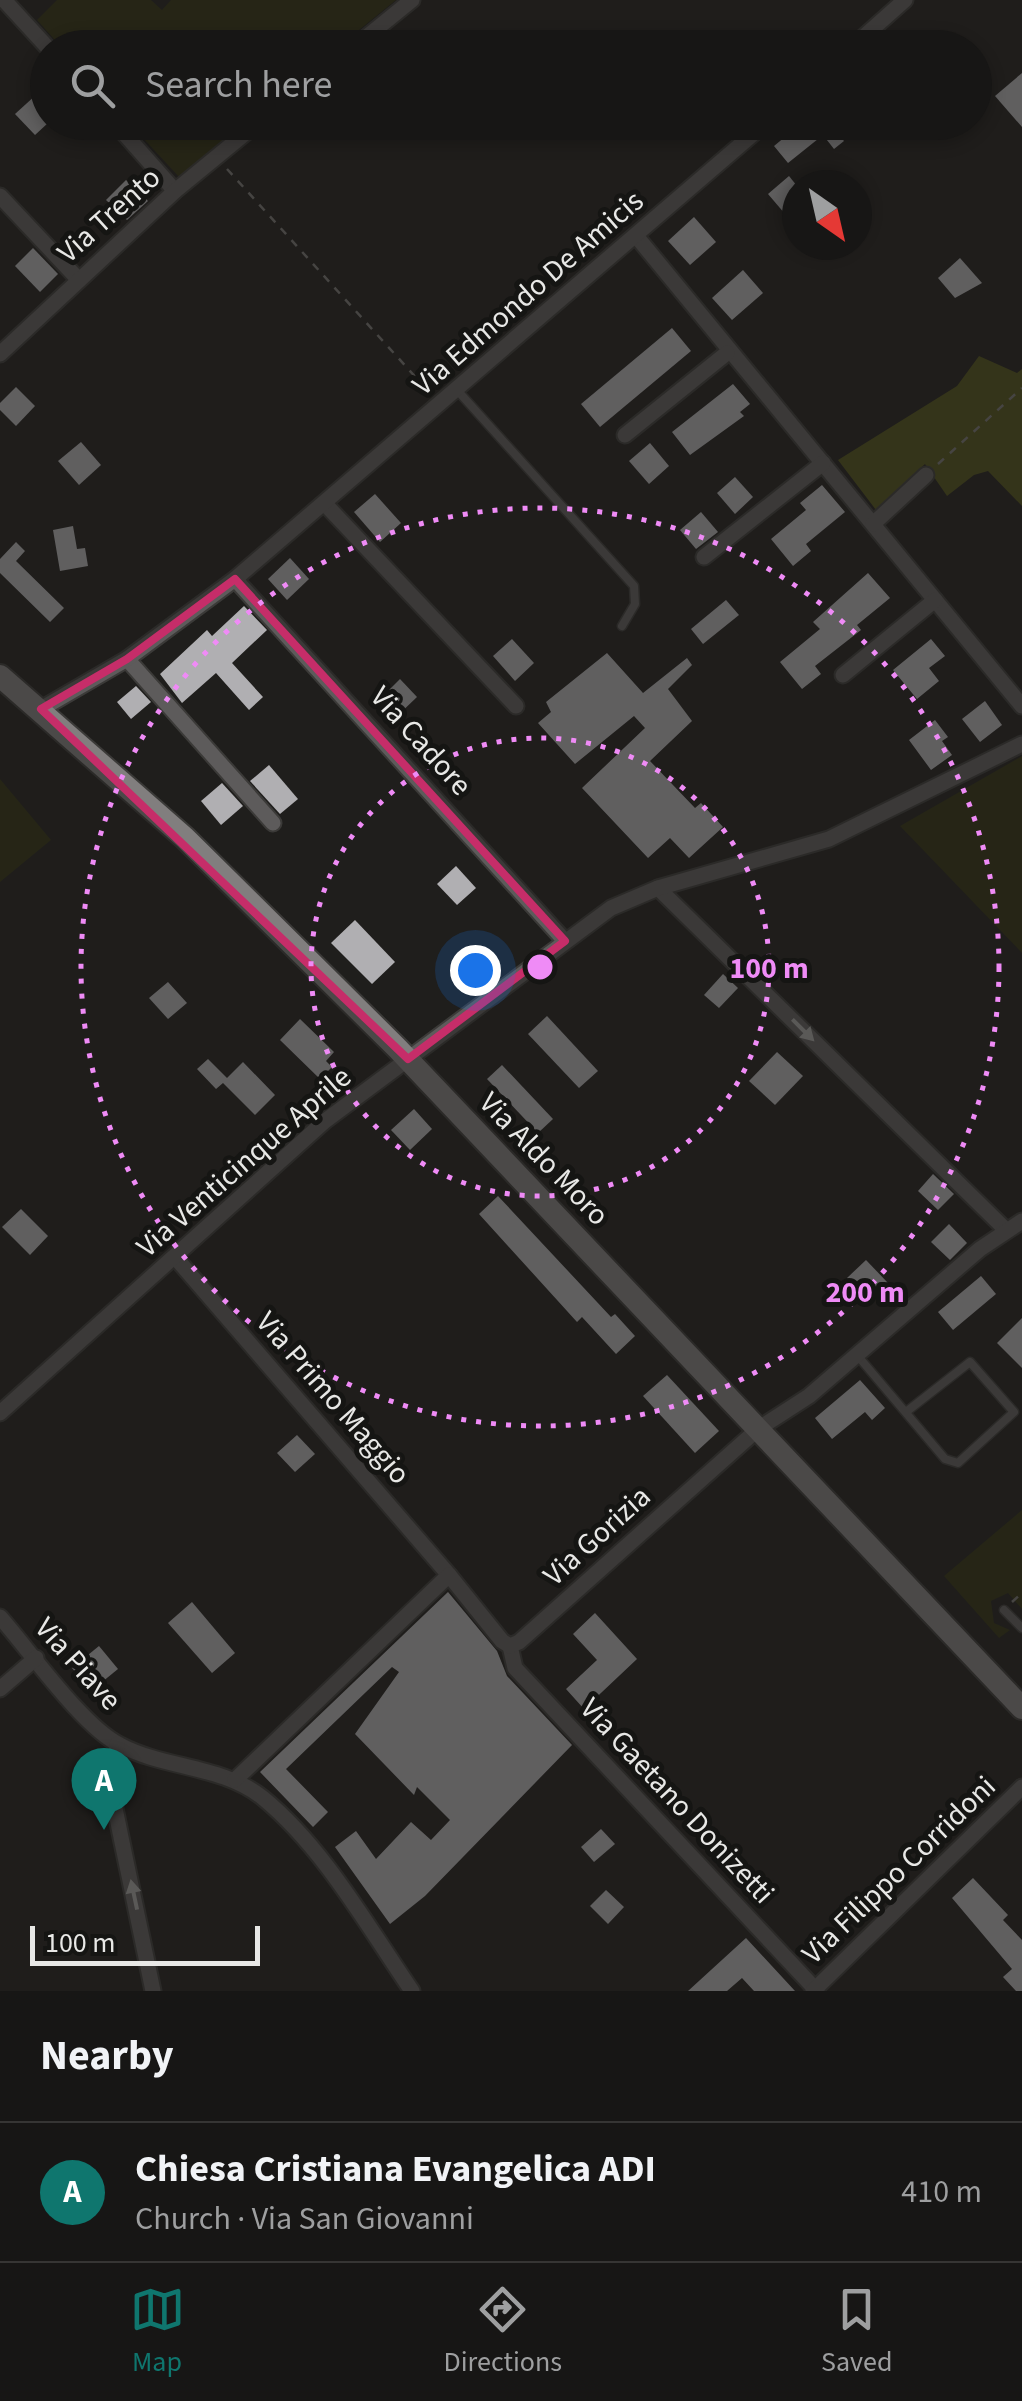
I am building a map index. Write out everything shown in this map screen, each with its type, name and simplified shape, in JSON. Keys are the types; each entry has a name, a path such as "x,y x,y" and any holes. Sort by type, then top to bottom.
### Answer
{"main road":[{"name":"Via Aldo Moro","path":"0,676 198,850 408,1059 1022,1708"}],"street":[{"path":"4,0 32,30"},
{"path":"375,30 412,0"},
{"path":"872,30 905,0"},
{"path":"130,140 175,191"},
{"name":"Via Trento","path":"0,354 175,191 237,140"},
{"name":"Via Edmondo De Amicis","path":"40,709 127,660 235,579 326,505 746,140"},
{"path":"0,196 79,280"},
{"path":"636,237 1022,706"},
{"path":"625,435 728,353"},
{"path":"704,557 823,464"},
{"path":"873,524 926,475"},
{"path":"326,505 516,706"},
{"name":"Via Cadore","path":"235,579 565,941"},
{"path":"843,675 935,600"},
{"path":"127,660 272,824"},
{"name":"Via Venticinque Aprile","path":"0,1413 303,1140 611,908 658,888 829,839 1022,744"},
{"path":"658,888 1006,1230"},
{"name":"Via Gorizia","path":"510,1646 758,1429 809,1396 1006,1230 1022,1221"},
{"name":"Via Primo Maggio","path":"176,1257 449,1575"},
{"path":"235,1780 449,1575 510,1646"},
{"name":"Via Piave","path":"0,1617 90,1720 118,1744"},
{"name":"Via Gaetano Donizetti","path":"510,1646 515,1668 815,1990"},
{"path":"0,1689 36,1658"},
{"path":"153,1991 112,1794 118,1744 235,1780 261,1796 304,1841 412,1991"},
{"name":"Via Filippo Corridoni","path":"815,1990 1022,1788"}],"lane":[{"path":"457,390 634,586 635,604 622,626"},
{"path":"857,1355 945,1458 958,1463 1014,1412 970,1362 906,1412"},
{"path":"1004,1610 1022,1628"}],"path":[{"path":"216,157 440,404"},
{"path":"926,475 1022,388"}],"highlighted area":[{"path":"235,579 565,941 408,1059 41,709 127,659"}],"shaded area":[{"path":"57,0 151,0 162,10 171,0 396,0 359,30 46,30 37,20"},
{"path":"145,140 226,140 180,178"},
{"path":"979,356 1017,373 1022,369 1022,506 988,471 974,475 947,496 925,464 876,510 838,460 957,386"},
{"path":"1022,756 1022,953 900,826"},
{"path":"0,779 51,840 0,882"},
{"path":"1022,1510 1022,1609 1008,1593 991,1601 994,1623 1010,1630 999,1638 944,1576"}],"building":[{"path":"1022,73 1022,127 995,96"},
{"path":"30,100 30,130 15,114"},
{"path":"781,140 817,140 788,163 774,146"},
{"path":"827,140 843,140 844,141 834,149"},
{"path":"126,180 148,201 127,220 106,200"},
{"path":"782,182 782,210 768,194"},
{"path":"694,217 716,242 690,265 668,241"},
{"path":"33,248 58,274 40,292 15,266"},
{"path":"960,258 982,283 955,298 938,278"},
{"path":"743,270 763,293 732,320 712,298"},
{"path":"672,328 691,351 600,427 581,404"},
{"path":"733,384 750,404 740,412 744,416 690,455 672,432"},
{"path":"16,387 35,406 16,426 0,410 0,403"},
{"path":"81,442 101,465 79,485 58,461"},
{"path":"650,443 669,466 649,484 629,461"},
{"path":"735,477 753,497 735,514 717,493"},
{"path":"822,485 845,512 806,544 811,551 793,566 771,539 806,510 800,503"},
{"path":"375,494 401,523 380,542 354,512"},
{"path":"701,512 718,532 696,549 680,530"},
{"path":"73,526 77,549 85,548 88,566 60,571 53,530"},
{"path":"16,542 25,551 16,561 64,608 50,622 0,573 0,559"},
{"path":"290,558 309,579 287,600 268,579"},
{"path":"868,573 890,598 857,625 861,630 815,666 821,674 802,689 780,662 820,629 813,622"},
{"path":"726,600 739,615 703,644 691,629"},
{"path":"244,606 267,630 232,663 263,697 249,710 216,673 182,703 160,674 207,630 212,636"},
{"path":"512,639 534,663 515,681 493,656"},
{"path":"931,639 945,656 929,668 939,681 917,699 893,670"},
{"path":"607,653 643,693 687,658 692,665 668,689 692,721 650,761 695,808 701,803 723,827 689,858 670,838 648,858 582,788 645,728 634,716 575,764 538,723 551,712 546,702"},
{"path":"400,679 417,697 394,719 377,702"},
{"path":"136,686 151,702 131,719 117,702"},
{"path":"985,701 1002,725 980,742 962,719"},
{"path":"935,720 948,737 942,741 952,755 931,770 909,740"},
{"path":"269,765 298,799 280,814 250,781"},
{"path":"222,783 243,806 221,825 201,801"},
{"path":"456,866 476,888 457,905 437,884"},
{"path":"355,920 395,962 372,984 331,943"},
{"path":"723,974 738,988 719,1008 704,995"},
{"path":"168,982 187,1003 168,1019 149,998"},
{"path":"547,1016 598,1071 579,1088 528,1034"},
{"path":"300,1019 334,1052 326,1061 332,1067 320,1079 280,1040"},
{"path":"777,1052 803,1076 775,1105 749,1081"},
{"path":"208,1059 227,1078 243,1062 275,1095 255,1115 223,1083 216,1089 197,1069"},
{"path":"502,1065 553,1119 538,1133 487,1079"},
{"path":"414,1109 432,1129 410,1150 391,1130"},
{"path":"933,1174 954,1194 938,1210 918,1191"},
{"path":"498,1196 611,1317 615,1314 635,1336 616,1354 582,1317 577,1322 479,1214"},
{"path":"21,1209 48,1236 30,1255 2,1227"},
{"path":"949,1224 967,1243 950,1260 931,1242"},
{"path":"866,1260 888,1283 868,1301 847,1278"},
{"path":"981,1276 996,1294 953,1330 938,1312"},
{"path":"1022,1318 1022,1368 997,1343"},
{"path":"667,1375 719,1431 695,1453 643,1396"},
{"path":"860,1380 885,1408 872,1420 865,1412 832,1439 815,1418"},
{"path":"297,1435 315,1454 295,1472 277,1453"},
{"path":"448,1592 497,1651 507,1676 572,1745 425,1896 390,1924 335,1847 356,1831 376,1859 411,1822 431,1840 450,1820 417,1787 414,1795 355,1734 399,1672 392,1667 286,1769 328,1812 313,1827 260,1772"},
{"path":"192,1602 235,1653 212,1673 168,1623"},
{"path":"595,1613 637,1659 584,1709 566,1689 597,1660 573,1634"},
{"path":"99,1646 118,1669 91,1691 72,1668"},
{"path":"601,1829 615,1844 594,1862 581,1847"},
{"path":"973,1878 1008,1915 1003,1920 1022,1940 1022,1991 1016,1991 1003,1977 1012,1969 952,1898"},
{"path":"606,1890 624,1907 608,1924 590,1906"},
{"path":"746,1938 795,1991 754,1991 742,1978 727,1991 688,1991"}],"place":[{"name":"Chiesa Cristiana Evangelica ADI","path":"104,1830"}]}
